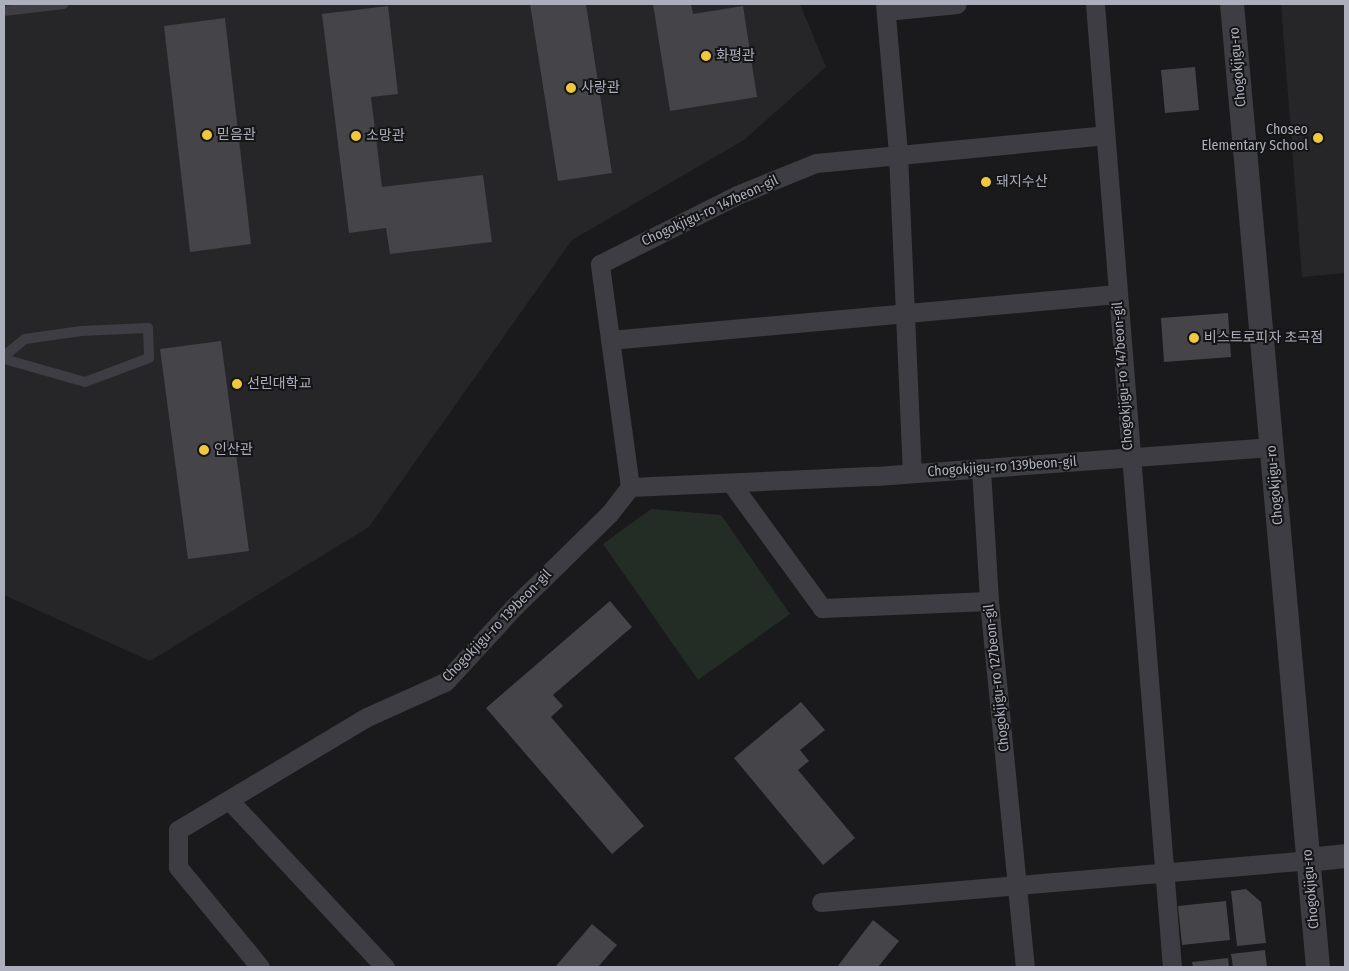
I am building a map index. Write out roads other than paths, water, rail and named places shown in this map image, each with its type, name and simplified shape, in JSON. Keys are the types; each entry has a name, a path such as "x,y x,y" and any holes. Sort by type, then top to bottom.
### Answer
{"street":[{"path":"912,473 898,154 885,8 957,4"},
{"name":"Chogokjigu-ro 147beon-gil","path":"1095,4 1129,458"},
{"name":"Chogokjigu-ro","path":"1232,4 1318,967"},
{"name":"Chogokjigu-ro 147beon-gil","path":"630,487 600,264 737,195 816,163 1105,135"},
{"name":"Chogokjigu-ro 147beon-gil","path":"610,340 904,311 1117,294"},
{"name":"Chogokjigu-ro 139beon-gil","path":"260,967 178,867 178,830 367,717 445,682 515,606 609,514 630,487 981,469 1272,447"},
{"path":"1129,458 1172,967"},
{"name":"Chogokjigu-ro 127beon-gil","path":"981,469 989,601 1025,967"},
{"path":"732,483 822,608 989,601"},
{"path":"229,800 385,967"},
{"path":"821,902 1164,874 1345,856"}],"lane":[{"path":"4,11 64,4"},
{"path":"148,328 149,358 85,382 4,358 26,339 81,331 148,328"}],"place":[{"name":"화평관","path":"706,56"},
{"name":"사랑관","path":"571,88"},
{"name":"믿음관","path":"207,135"},
{"name":"소망관","path":"356,136"},
{"name":"Choseo Elementary School","path":"1318,138"},
{"name":"돼지수산","path":"986,182"},
{"name":"비스트로피자 초곡점","path":"1194,338"},
{"name":"선린대학교","path":"237,384"},
{"name":"인산관","path":"204,450"}]}
